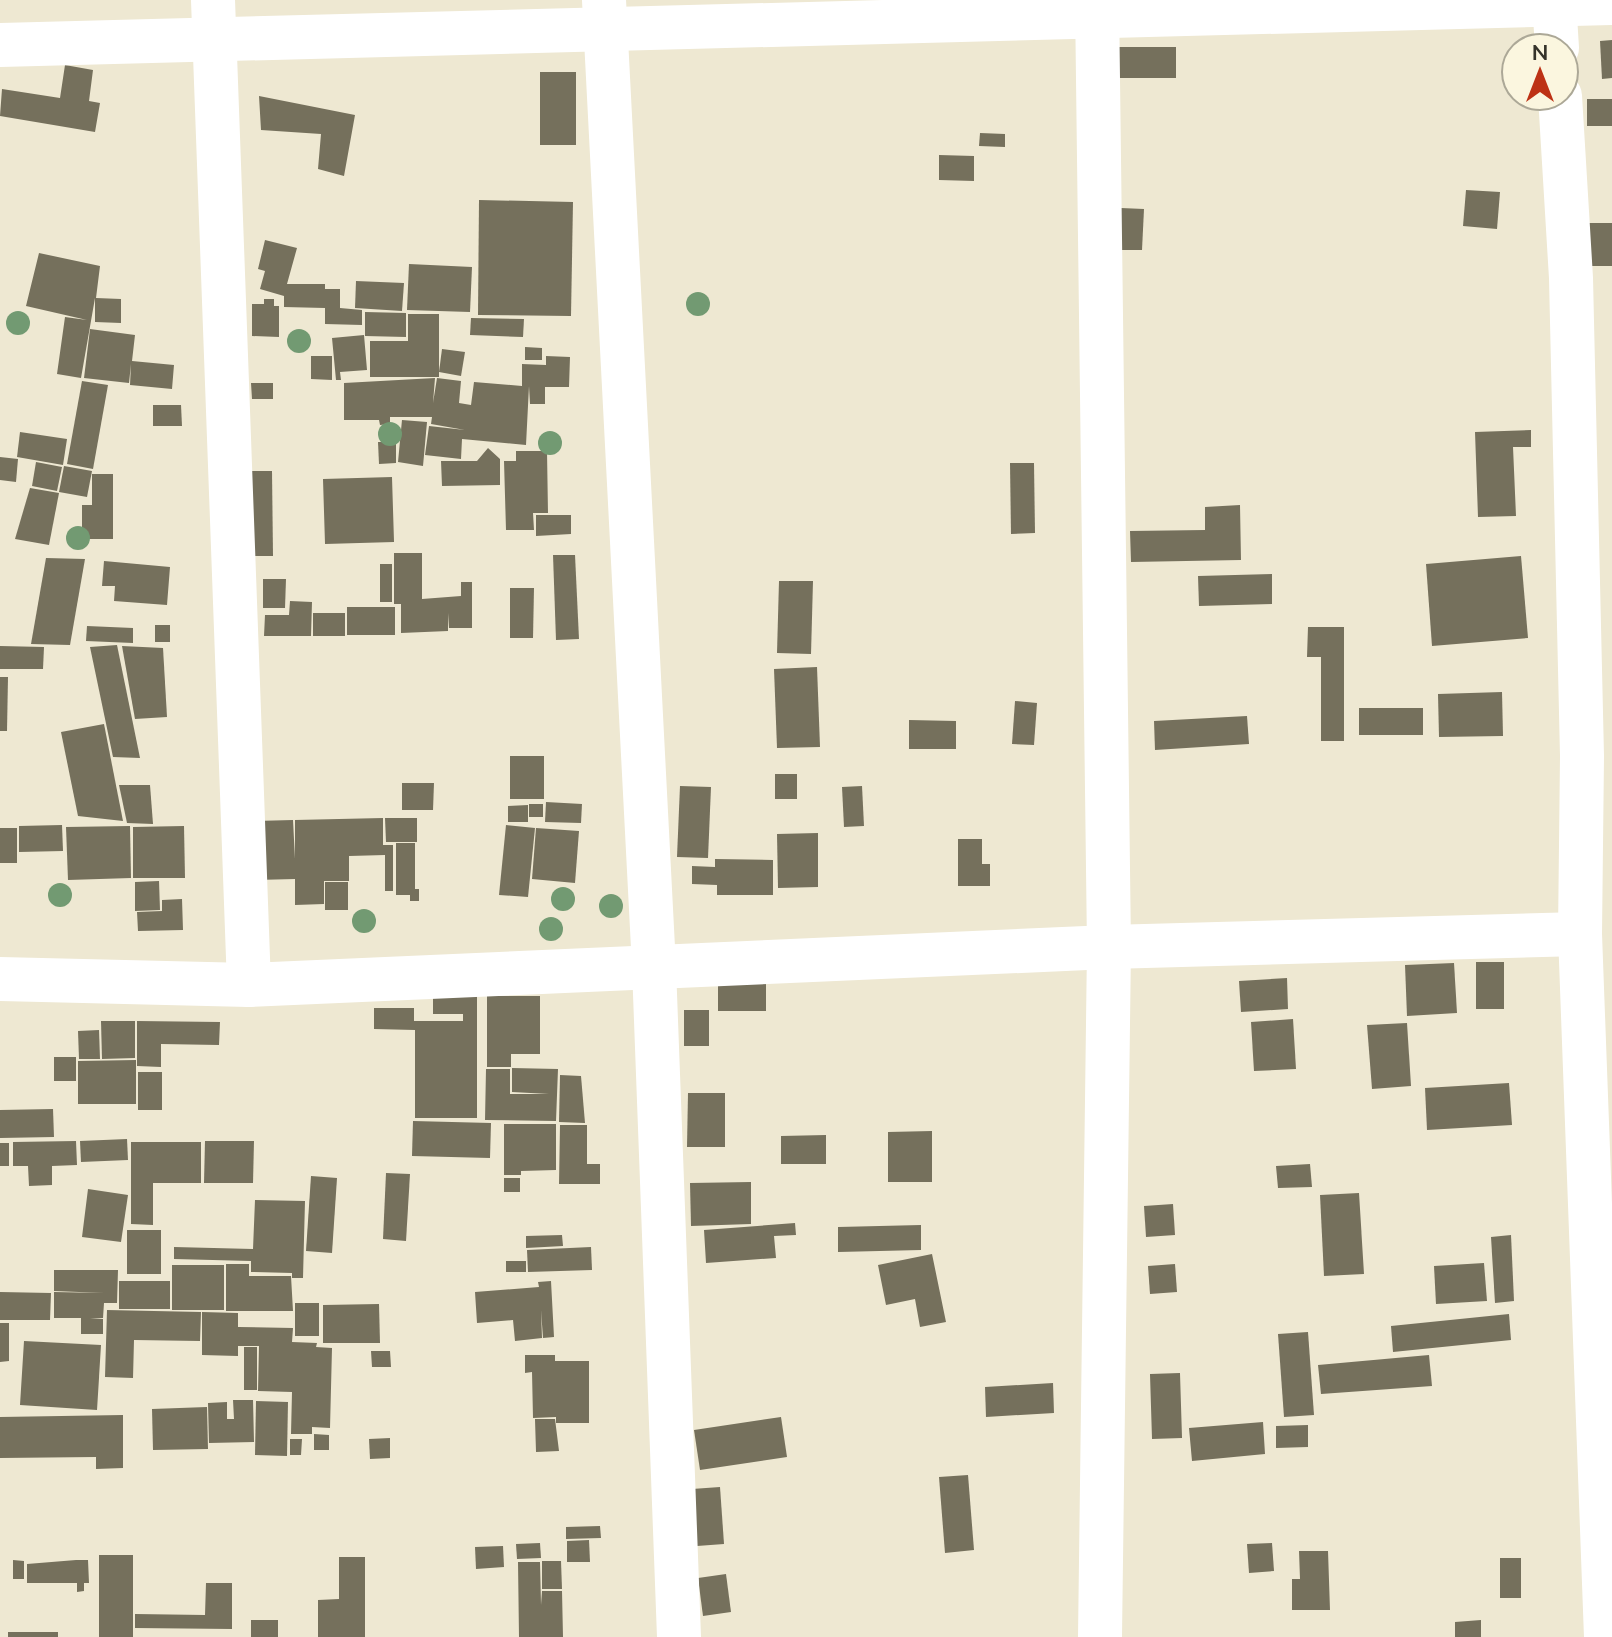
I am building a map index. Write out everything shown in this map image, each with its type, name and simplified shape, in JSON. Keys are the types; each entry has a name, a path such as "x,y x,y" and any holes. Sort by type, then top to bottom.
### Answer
{"street":[{"path":"1554,2 1556,32"},
{"path":"0,45 214,20 1612,3"},
{"path":"1097,8 1109,947 1100,1637"},
{"path":"604,16 654,967 679,1637"},
{"path":"214,20 249,985"},
{"path":"1561,112 1597,757 1580,934 1606,1523 1606,1637"},
{"path":"0,979 249,985 1109,947 1580,934"}],"building":[{"path":"1612,40 1612,78 1602,79 1600,41"},
{"path":"1118,47 1176,47 1176,78 1118,78"},
{"path":"65,65 93,70 89,101 100,103 95,132 0,116 2,89 60,98"},
{"path":"540,72 576,72 576,145 540,145"},
{"path":"259,96 355,115 344,176 318,169 321,134 261,130"},
{"path":"1587,99 1612,99 1612,126 1587,126"},
{"path":"980,133 1005,134 1005,147 979,146"},
{"path":"939,155 974,156 974,181 939,180"},
{"path":"1466,190 1500,192 1497,229 1463,226"},
{"path":"479,200 573,202 571,316 478,315"},
{"path":"1121,208 1144,209 1142,250 1120,250"},
{"path":"1588,223 1612,223 1612,266 1588,266"},
{"path":"265,240 297,248 287,284 325,284 325,289 340,289 340,308 362,310 362,325 325,324 325,308 284,307 284,296 260,289 265,271 258,269"},
{"path":"39,253 100,266 96,298 121,299 121,323 95,322 95,298 81,378 57,374 65,317 87,320 26,306"},
{"path":"409,264 472,267 470,312 407,310"},
{"path":"356,281 404,283 402,311 355,308"},
{"path":"264,299 274,299 274,306 279,306 279,337 252,336 252,304 264,304"},
{"path":"365,312 406,313 406,337 365,336"},
{"path":"408,314 439,314 439,377 370,377 370,341 408,341"},
{"path":"471,318 524,319 523,337 470,335"},
{"path":"90,329 135,335 132,361 174,365 172,389 130,385 131,364 129,383 84,378"},
{"path":"364,335 367,370 340,372 341,380 336,380 332,338"},
{"path":"525,347 542,348 542,360 525,360"},
{"path":"442,349 465,352 461,376 439,372"},
{"path":"311,356 332,356 332,380 311,379"},
{"path":"546,356 570,357 569,387 545,387 545,404 530,404 529,386 526,445 462,439 461,459 425,455 429,426 465,430 431,424 432,417 390,417 390,424 380,425 379,420 344,420 344,383 435,378 433,403 437,378 461,381 459,403 471,405 474,382 522,386 522,364 546,365"},
{"path":"82,381 108,385 93,469 67,464"},
{"path":"251,383 273,383 273,399 252,399"},
{"path":"153,405 181,405 182,426 153,426"},
{"path":"402,420 427,422 423,466 398,462"},
{"path":"1531,430 1531,447 1513,447 1516,516 1478,517 1475,432"},
{"path":"20,432 67,439 63,465 17,457"},
{"path":"378,442 396,442 396,463 379,464"},
{"path":"488,448 500,459 500,485 442,486 441,461 477,461"},
{"path":"516,451 547,451 548,513 533,513 534,530 506,530 504,461 516,461"},
{"path":"0,457 18,459 16,482 0,480"},
{"path":"36,462 62,467 57,491 32,486"},
{"path":"1010,463 1034,463 1035,533 1011,534"},
{"path":"64,466 92,471 87,497 59,492"},
{"path":"243,471 272,471 273,556 244,556"},
{"path":"92,474 113,474 113,539 82,539 82,505 92,505"},
{"path":"392,477 394,542 325,544 323,479"},
{"path":"30,488 59,493 49,545 15,539"},
{"path":"1240,505 1241,560 1131,562 1130,531 1205,530 1205,507"},
{"path":"536,515 571,515 571,534 536,536"},
{"path":"394,553 422,553 422,599 461,596 461,582 472,582 472,628 449,628 448,613 448,631 401,633 401,604 394,604"},
{"path":"553,555 575,555 579,639 556,640"},
{"path":"1521,556 1528,638 1432,646 1426,564"},
{"path":"46,558 85,559 70,645 31,644"},
{"path":"104,561 170,567 167,605 114,601 115,586 102,586"},
{"path":"380,564 392,564 392,602 380,602"},
{"path":"1272,574 1272,604 1199,606 1198,576"},
{"path":"263,579 286,579 285,608 263,608"},
{"path":"779,581 813,581 811,654 777,653"},
{"path":"510,588 534,588 533,638 510,638"},
{"path":"290,601 312,602 311,636 264,636 265,615 289,615"},
{"path":"347,607 395,607 395,635 347,635"},
{"path":"313,613 345,613 345,636 313,636"},
{"path":"155,625 170,625 170,642 155,642"},
{"path":"87,626 133,628 133,643 86,641"},
{"path":"1308,627 1344,627 1344,741 1321,741 1321,657 1307,657"},
{"path":"117,645 140,758 113,757 90,647"},
{"path":"0,646 44,647 43,669 0,669"},
{"path":"122,646 163,648 167,717 135,719"},
{"path":"817,667 820,747 777,748 774,669"},
{"path":"0,677 8,677 7,731 0,731"},
{"path":"1502,692 1503,736 1439,737 1438,694"},
{"path":"1015,701 1037,703 1034,745 1012,744"},
{"path":"1359,708 1423,708 1423,735 1359,735"},
{"path":"1247,716 1249,744 1155,750 1154,721"},
{"path":"909,720 956,721 956,749 909,749"},
{"path":"104,724 123,821 78,816 61,732"},
{"path":"510,756 544,756 544,799 510,799"},
{"path":"775,774 797,774 797,799 775,799"},
{"path":"402,783 434,783 433,810 402,810"},
{"path":"119,785 150,785 153,824 127,823"},
{"path":"680,786 711,787 708,858 677,857"},
{"path":"862,786 864,826 844,827 842,787"},
{"path":"546,802 582,804 581,823 545,822"},
{"path":"529,804 543,804 543,817 529,817"},
{"path":"528,805 528,822 508,822 508,806"},
{"path":"383,818 383,845 393,845 393,891 385,891 385,855 349,856 349,881 324,881 324,904 295,905 295,879 256,880 255,821 293,820 295,859 295,820"},
{"path":"385,818 417,818 417,842 386,842"},
{"path":"62,825 63,851 19,852 19,826"},
{"path":"506,825 535,828 528,897 499,895"},
{"path":"130,826 131,878 68,880 66,827"},
{"path":"184,826 185,878 133,878 133,827"},
{"path":"0,828 17,828 17,863 0,863"},
{"path":"536,828 579,831 575,883 532,879"},
{"path":"818,833 818,887 778,888 777,834"},
{"path":"958,839 982,839 982,864 990,864 990,886 958,886"},
{"path":"396,843 415,843 415,889 419,889 419,901 410,901 410,895 396,895"},
{"path":"715,859 773,860 773,895 717,895 717,885 692,884 692,866 715,867"},
{"path":"159,881 160,910 135,911 135,882"},
{"path":"325,882 348,882 348,910 325,910"},
{"path":"182,899 183,930 138,931 137,912 162,911 162,900"},
{"path":"1476,962 1504,962 1504,1009 1476,1009"},
{"path":"1454,963 1457,1013 1407,1016 1405,965"},
{"path":"1287,978 1288,1009 1241,1012 1239,981"},
{"path":"718,984 766,984 766,1011 718,1011"},
{"path":"433,994 477,994 477,1118 415,1118 415,1030 374,1029 374,1008 414,1008 414,1021 463,1021 463,1014 433,1014"},
{"path":"487,996 540,996 540,1054 511,1054 511,1067 487,1067"},
{"path":"684,1010 709,1010 709,1046 684,1046"},
{"path":"1293,1019 1296,1069 1254,1071 1251,1022"},
{"path":"101,1021 135,1021 135,1058 102,1059"},
{"path":"137,1021 220,1022 219,1045 161,1044 161,1067 137,1066"},
{"path":"1407,1023 1411,1086 1372,1089 1367,1025"},
{"path":"99,1030 100,1059 79,1059 78,1031"},
{"path":"54,1057 76,1057 76,1081 54,1081"},
{"path":"136,1060 136,1104 78,1104 78,1061"},
{"path":"512,1068 558,1069 556,1121 485,1120 486,1069 510,1069 510,1094 549,1094 512,1092"},
{"path":"138,1072 162,1072 162,1110 138,1110"},
{"path":"560,1075 581,1076 585,1123 559,1122"},
{"path":"1509,1083 1512,1125 1427,1130 1425,1088"},
{"path":"688,1093 725,1093 725,1147 687,1147"},
{"path":"53,1109 54,1137 0,1138 0,1110"},
{"path":"413,1121 491,1123 490,1158 412,1156"},
{"path":"504,1124 556,1124 556,1170 504,1175"},
{"path":"560,1125 587,1125 587,1164 600,1164 600,1184 559,1184"},
{"path":"932,1131 932,1182 888,1182 888,1132"},
{"path":"826,1135 826,1164 781,1164 781,1136"},
{"path":"127,1139 128,1160 81,1162 80,1141"},
{"path":"76,1141 77,1165 52,1166 52,1185 29,1186 28,1166 13,1166 13,1142"},
{"path":"205,1141 254,1141 253,1183 204,1183"},
{"path":"131,1142 201,1142 201,1183 153,1183 153,1225 131,1224"},
{"path":"0,1143 9,1143 9,1166 0,1166"},
{"path":"1310,1164 1312,1187 1278,1188 1276,1166"},
{"path":"386,1173 410,1174 406,1241 383,1239"},
{"path":"311,1176 337,1178 332,1253 306,1251"},
{"path":"504,1178 520,1178 520,1192 504,1192"},
{"path":"751,1182 751,1224 691,1226 690,1183"},
{"path":"88,1189 128,1195 121,1242 82,1237"},
{"path":"1359,1193 1364,1274 1324,1276 1320,1195"},
{"path":"255,1200 305,1201 303,1278 292,1278 292,1273 251,1272 251,1261 174,1259 174,1247 253,1249"},
{"path":"1173,1204 1175,1235 1146,1237 1144,1206"},
{"path":"795,1223 796,1235 774,1236 776,1258 706,1263 704,1230"},
{"path":"921,1225 921,1250 838,1252 838,1227"},
{"path":"127,1230 161,1230 161,1274 127,1274"},
{"path":"562,1235 563,1246 526,1248 526,1236"},
{"path":"1511,1235 1514,1301 1495,1303 1491,1237"},
{"path":"591,1247 592,1270 528,1272 527,1250"},
{"path":"932,1254 946,1322 920,1327 915,1299 886,1305 878,1265"},
{"path":"506,1261 526,1261 526,1272 506,1272"},
{"path":"1484,1263 1487,1301 1436,1304 1434,1266"},
{"path":"226,1264 249,1264 249,1276 291,1276 293,1311 226,1311"},
{"path":"1175,1264 1177,1292 1150,1294 1148,1266"},
{"path":"172,1265 224,1265 224,1310 172,1310"},
{"path":"54,1270 118,1270 117,1303 104,1303 103,1318 90,1318 103,1319 103,1334 81,1334 81,1318 54,1318 54,1292 104,1293 54,1291"},
{"path":"119,1281 170,1281 170,1309 119,1309"},
{"path":"551,1281 554,1337 543,1338 541,1310 542,1338 515,1341 513,1320 477,1323 475,1292 539,1287 538,1282"},
{"path":"0,1292 51,1293 50,1320 0,1320"},
{"path":"295,1303 319,1303 319,1336 295,1336"},
{"path":"379,1304 380,1343 323,1343 323,1305"},
{"path":"107,1310 201,1312 200,1341 134,1340 133,1378 105,1377"},
{"path":"202,1312 238,1313 238,1327 293,1328 292,1342 317,1343 316,1347 332,1348 330,1428 312,1427 312,1434 291,1434 292,1392 258,1391 259,1346 238,1346 238,1356 202,1355"},
{"path":"1509,1314 1511,1340 1393,1352 1391,1326"},
{"path":"0,1323 9,1323 9,1361 0,1362"},
{"path":"1308,1332 1314,1415 1284,1417 1278,1334"},
{"path":"24,1341 101,1345 97,1410 20,1405"},
{"path":"244,1347 257,1347 257,1390 244,1390"},
{"path":"371,1351 390,1351 391,1367 372,1367"},
{"path":"525,1355 555,1355 555,1361 589,1361 589,1423 556,1423 556,1417 533,1418 532,1372 525,1373"},
{"path":"1429,1355 1432,1386 1321,1394 1318,1365"},
{"path":"1180,1373 1182,1438 1152,1439 1150,1374"},
{"path":"1053,1383 1054,1413 986,1417 985,1387"},
{"path":"233,1400 253,1400 254,1442 209,1443 208,1403 227,1402 227,1419 234,1419"},
{"path":"256,1401 288,1402 287,1456 255,1455"},
{"path":"207,1407 208,1449 153,1450 152,1409"},
{"path":"123,1415 123,1468 96,1469 96,1457 0,1458 0,1417"},
{"path":"781,1417 787,1457 700,1470 694,1430"},
{"path":"535,1419 555,1419 559,1451 536,1452"},
{"path":"1263,1422 1265,1454 1192,1461 1189,1428"},
{"path":"1308,1425 1308,1447 1276,1448 1276,1426"},
{"path":"314,1434 329,1435 329,1450 314,1450"},
{"path":"390,1438 390,1458 370,1459 369,1439"},
{"path":"290,1439 302,1439 301,1455 290,1455"},
{"path":"968,1475 974,1550 945,1553 939,1477"},
{"path":"720,1487 724,1544 697,1546 692,1489"},
{"path":"600,1526 601,1538 566,1539 566,1527"},
{"path":"589,1540 590,1562 567,1562 567,1541"},
{"path":"540,1543 541,1558 517,1559 516,1544"},
{"path":"1272,1543 1274,1571 1249,1573 1247,1544"},
{"path":"503,1546 504,1567 476,1569 475,1547"},
{"path":"1299,1551 1328,1551 1330,1610 1292,1610 1292,1579 1300,1579"},
{"path":"99,1555 133,1555 133,1637 99,1637"},
{"path":"339,1557 365,1557 365,1637 318,1637 318,1600 339,1599"},
{"path":"1500,1558 1521,1558 1521,1598 1500,1598"},
{"path":"13,1560 24,1561 24,1579 13,1579"},
{"path":"88,1560 89,1583 84,1583 84,1591 77,1592 77,1583 27,1583 27,1564"},
{"path":"542,1561 561,1561 562,1589 542,1589"},
{"path":"518,1562 540,1562 541,1605 542,1591 562,1591 563,1637 519,1637"},
{"path":"726,1574 731,1612 703,1616 698,1578"},
{"path":"206,1583 232,1583 232,1629 135,1628 135,1614 205,1615"},
{"path":"251,1620 278,1620 278,1637 251,1637"},
{"path":"1481,1620 1481,1637 1455,1637 1455,1622"},
{"path":"8,1632 58,1632 58,1637 8,1637"}]}
